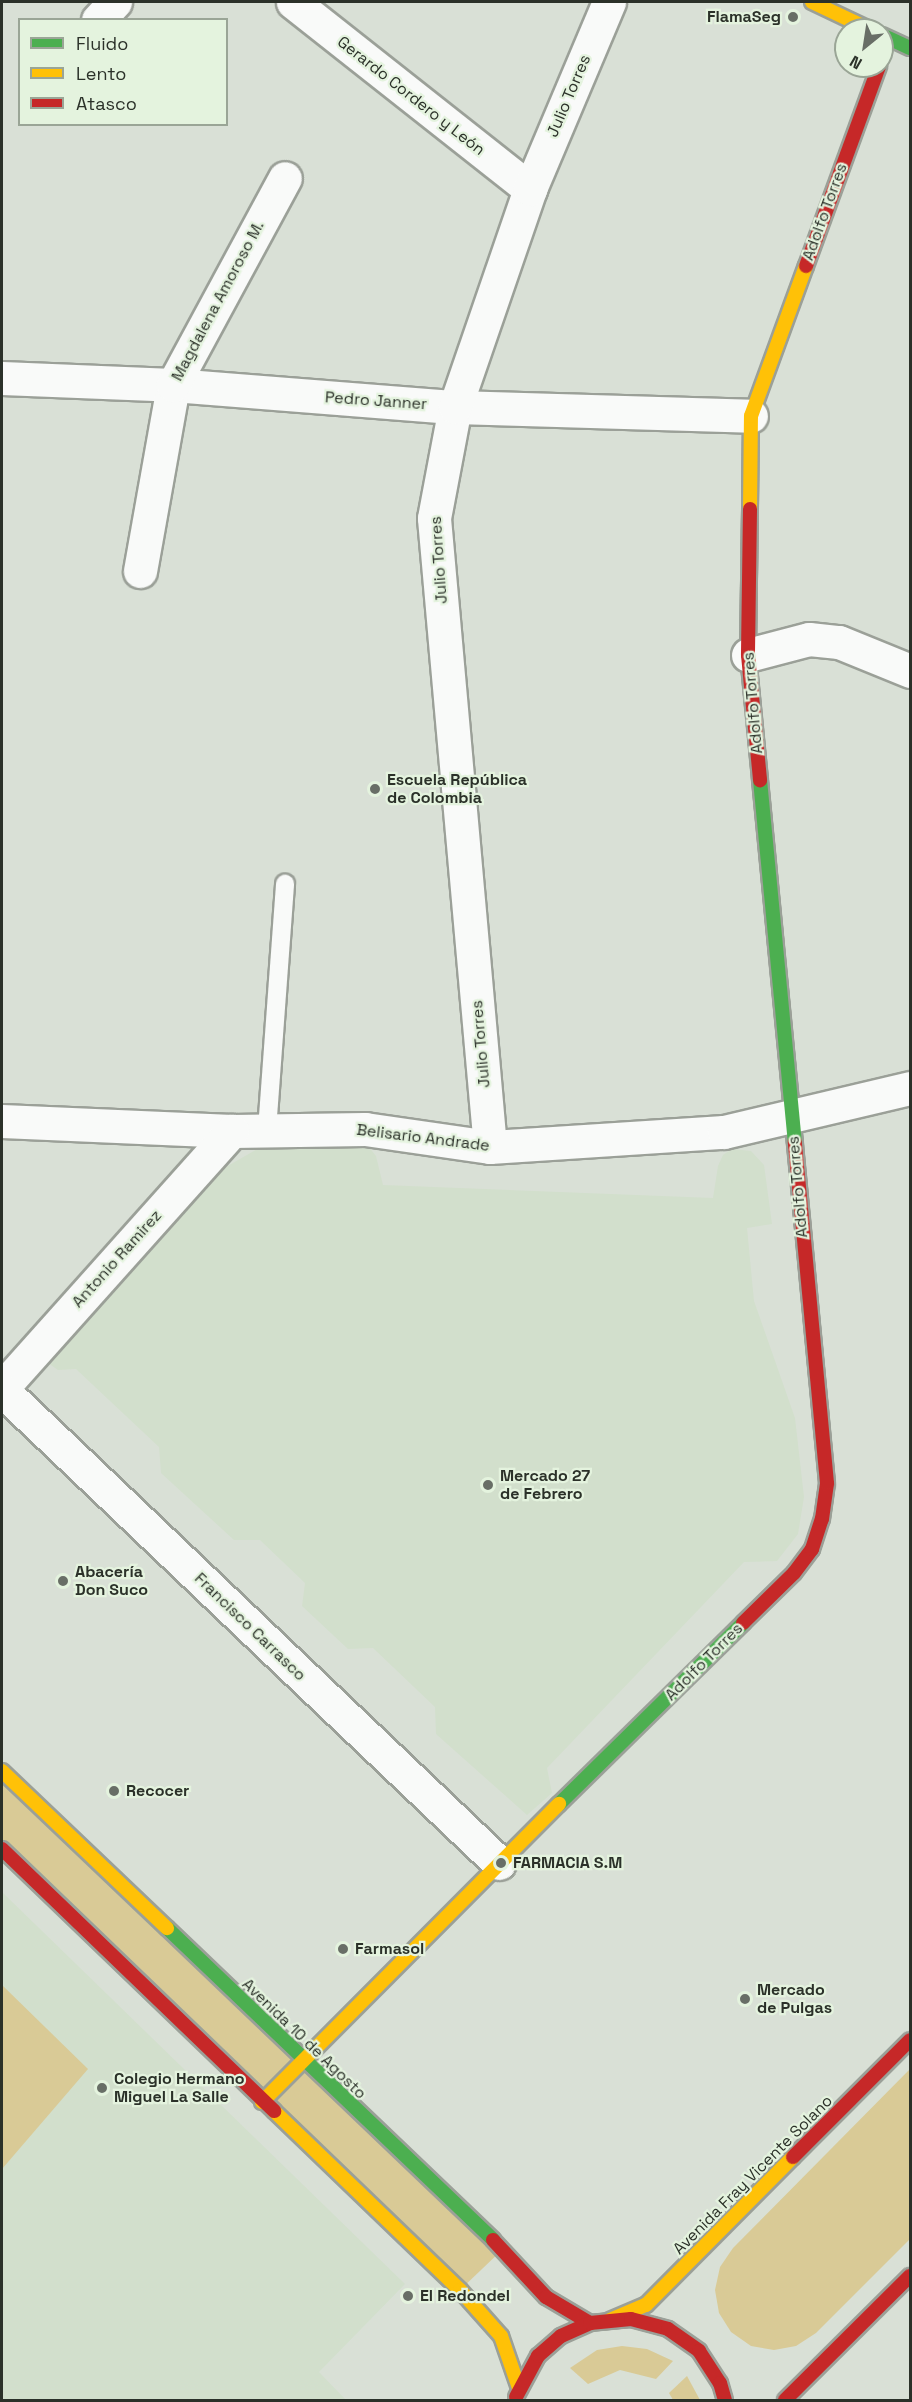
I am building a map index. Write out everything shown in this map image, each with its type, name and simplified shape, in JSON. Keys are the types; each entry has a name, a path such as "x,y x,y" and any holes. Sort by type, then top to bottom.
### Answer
{"main road":[{"path":"812,2 839,18"},
{"name":"Adolfo Torres","path":"262,2102 499,1863 794,1573 812,1549 822,1519 827,1483 748,655 751,416 874,78"},
{"name":"Avenida 10 de Agosto","path":"2,1771 303,2062 502,2248 546,2297 590,2323"},
{"path":"2,1849 466,2298 501,2336 510,2354 517,2394"},
{"name":"Avenida Fray Vicente Solano","path":"610,2319 646,2305 910,2040"},
{"path":"785,2400 910,2276"},
{"path":"517,2394 538,2356 561,2336 590,2323 610,2319 631,2319 668,2329 699,2351 720,2383 725,2400"}],"street":[{"path":"100,18 115,2"},
{"name":"Gerardo Cordero y León","path":"293,2 530,189"},
{"name":"Julio Torres","path":"490,1147 434,518 455,407 530,189 609,2"},
{"name":"Magdalena Amoroso M.","path":"140,571 173,385 285,178"},
{"name":"Pedro Janner","path":"2,378 173,385 455,407 751,416"},
{"path":"748,655 809,639 829,641 874,653 910,671"},
{"name":"Belisario Andrade","path":"2,1121 232,1131 365,1129 490,1147 724,1132 910,1088"},
{"name":"Antonio Ramirez","path":"2,1389 232,1131"},
{"name":"Francisco Carrasco","path":"2,1389 499,1863"}],"lane":[{"path":"267,1130 285,884"}],"shaded area":[{"name":"Mercado 27 de Febrero","path":"356,1142 368,1146 376,1156 383,1185 713,1198 718,1166 723,1155 732,1149 751,1151 764,1165 772,1224 747,1228 754,1301 795,1418 804,1497 798,1534 777,1561 744,1562 547,1768 552,1793 527,1815 436,1734 435,1707 373,1648 348,1649 302,1606 305,1583 260,1540 234,1540 161,1473 159,1447 76,1369 58,1370 48,1363 48,1353 54,1345 226,1167 266,1144"},
{"path":"2,1772 503,2249 460,2290 2,1849"},
{"name":"Colegio Hermano Miguel La Salle","path":"2,1892 405,2284 319,2372 346,2400 2,2400"},
{"path":"2,1985 88,2069 2,2169"},
{"path":"910,2069 910,2239 816,2333 796,2346 774,2350 751,2346 731,2332 719,2313 715,2290 720,2267 733,2248"},
{"path":"622,2346 647,2349 673,2361 656,2379 620,2370 588,2384 570,2368 597,2350"},
{"path":"687,2376 700,2400 673,2400 669,2393"}],"traffic: fast":[{"path":"894,41 910,48"},
{"path":"760,780 795,1143"},
{"path":"559,1804 743,1623"},
{"path":"167,1928 493,2240"}],"traffic: slow":[{"path":"812,2 846,18"},
{"path":"750,509 751,416 806,266"},
{"path":"2,1771 167,1928"},
{"path":"262,2102 559,1804"},
{"path":"274,2111 460,2290 501,2336 519,2388"},
{"path":"610,2320 646,2305 793,2157"}],"traffic: jam":[{"path":"806,266 875,78"},
{"path":"750,509 748,655 760,780"},
{"path":"743,1623 794,1573 812,1549 822,1519 827,1483 795,1143"},
{"path":"2,1849 274,2111"},
{"path":"793,2157 910,2040"},
{"path":"493,2240 546,2297 590,2323"},
{"path":"785,2400 910,2276"},
{"path":"516,2397 538,2356 561,2336 590,2323 631,2319 668,2329 699,2351 720,2383 725,2400"}],"place":[{"name":"FlamaSeg","path":"793,17"},
{"name":"Escuela República de Colombia","path":"375,789"},
{"name":"Mercado 27 de Febrero","path":"488,1485"},
{"name":"Abacería Don Suco","path":"63,1581"},
{"name":"Recocer","path":"114,1791"},
{"name":"FARMACIA S.M","path":"501,1863"},
{"name":"Farmasol","path":"343,1949"},
{"name":"Mercado de Pulgas","path":"745,1999"},
{"name":"Colegio Hermano Miguel La Salle","path":"102,2088"},
{"name":"El Redondel","path":"408,2296"}]}
